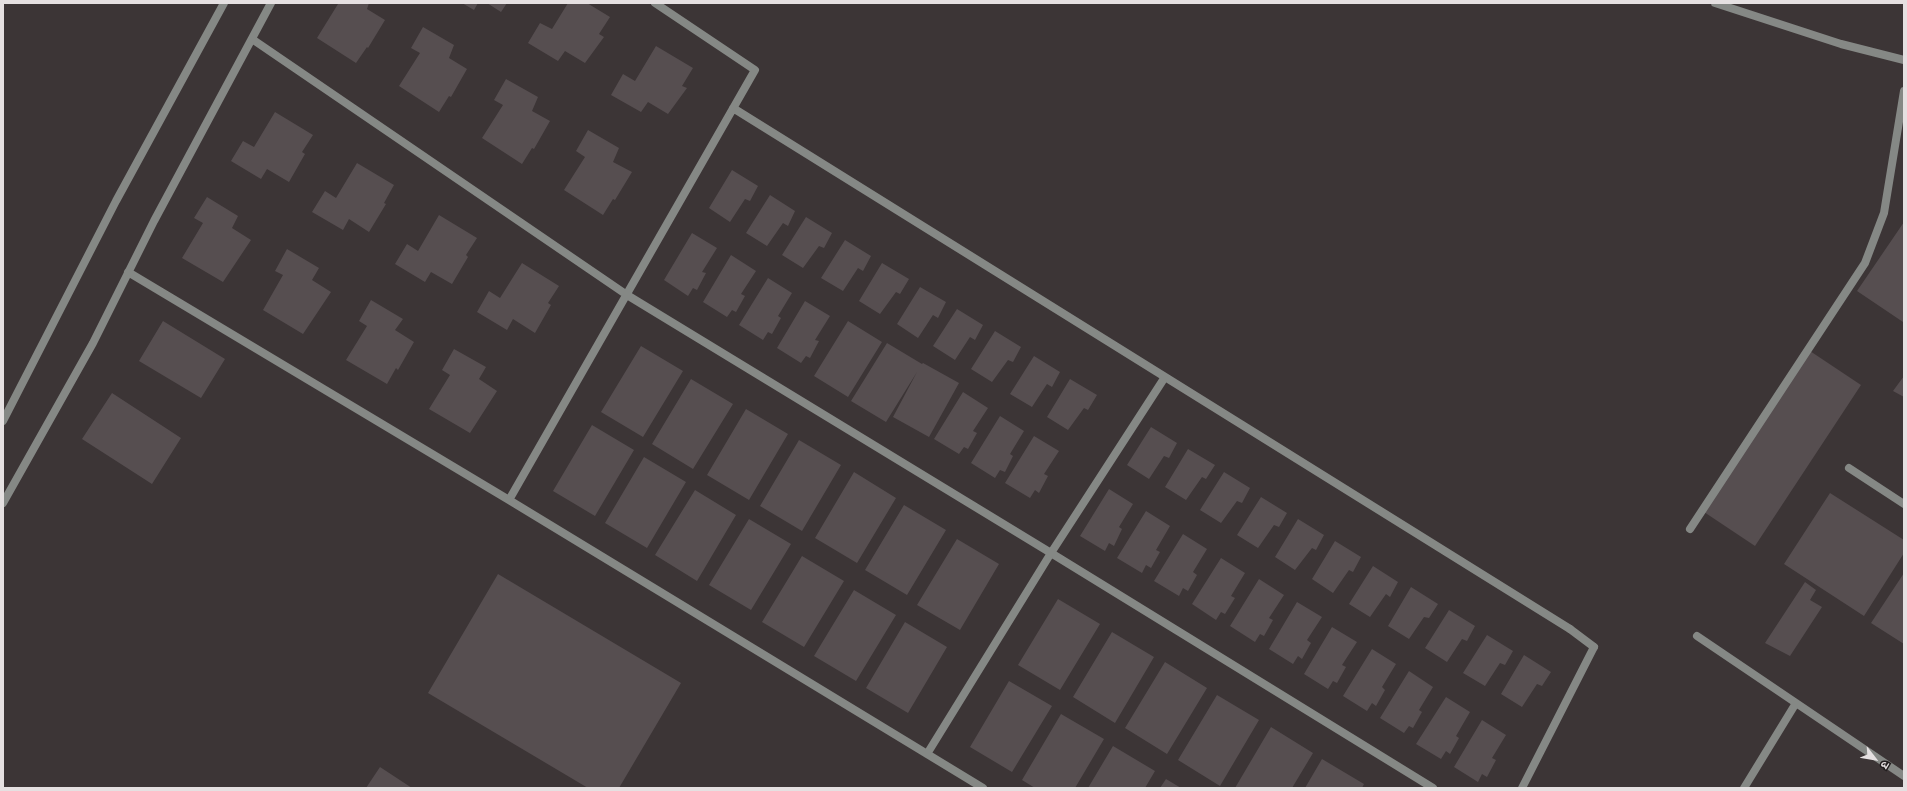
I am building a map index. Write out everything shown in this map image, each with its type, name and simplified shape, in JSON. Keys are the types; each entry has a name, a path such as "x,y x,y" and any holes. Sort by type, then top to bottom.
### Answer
{"street":[{"path":"3,421 116,201 224,3"},
{"path":"3,502 93,342 128,272 271,3"},
{"path":"509,500 755,70 655,3"},
{"path":"1714,3 1841,44 1904,60"},
{"path":"252,39 626,295 1051,552 1433,788"},
{"path":"1690,529 1865,263 1884,213 1904,91"},
{"path":"733,108 1570,629 1594,647 1522,788"},
{"path":"128,272 509,500 983,788"},
{"path":"927,754 1051,552 1165,377"},
{"path":"1849,468 1904,504"},
{"path":"1697,636 1904,776"},
{"path":"1744,788 1796,703"}],"building":[{"path":"335,3 369,3 367,9 385,20 368,48 367,47 356,63 317,38 338,4"},
{"path":"462,3 478,3 474,10"},
{"path":"487,3 507,3 501,12"},
{"path":"568,3 587,3 610,17 599,34 604,37 585,63 565,51 558,61 528,43 540,23 552,29"},
{"path":"423,27 454,45 449,58 467,69 451,97 449,96 439,112 399,86 420,53 411,48"},
{"path":"656,46 693,68 682,86 687,88 668,114 648,102 641,112 611,95 623,74 635,81"},
{"path":"506,79 538,97 532,111 550,121 534,149 532,148 522,164 482,138 503,105 494,100"},
{"path":"275,112 313,135 302,152 305,154 289,182 267,169 261,179 231,161 243,141 254,147"},
{"path":"588,130 619,148 613,162 632,172 615,200 613,199 603,215 564,190 585,157 576,151"},
{"path":"357,163 394,185 384,203 386,204 369,232 349,219 343,230 312,212 325,191 336,198"},
{"path":"732,170 758,186 750,201 745,199 730,222 709,208"},
{"path":"770,195 795,211 788,226 783,223 767,246 746,233"},
{"path":"207,197 238,216 232,228 251,240 223,282 182,258 203,223 194,218"},
{"path":"439,215 477,238 466,255 468,257 452,284 431,272 425,282 395,264 407,244 418,251"},
{"path":"806,217 832,233 824,248 819,246 803,268 782,255"},
{"path":"1904,222 1904,321 1903,322 1857,291"},
{"path":"692,233 717,248 702,272 706,273 697,290 693,288 688,296 664,280"},
{"path":"845,240 871,256 863,271 858,268 843,291 821,278"},
{"path":"287,249 319,268 312,280 331,292 303,334 263,310 283,275 275,271"},
{"path":"731,255 756,271 741,294 745,296 736,312 732,310 727,317 703,302"},
{"path":"522,263 559,286 548,303 551,305 535,333 513,319 507,330 477,312 489,291 500,298"},
{"path":"882,263 909,279 900,294 896,292 880,314 859,301"},
{"path":"768,278 792,293 778,316 781,318 772,334 768,332 763,340 739,325"},
{"path":"920,287 946,302 938,318 933,315 918,338 897,324"},
{"path":"371,300 403,319 395,330 414,342 398,370 396,368 387,384 346,360 367,326 359,321"},
{"path":"805,301 830,316 815,340 819,341 810,358 806,356 801,363 777,348"},
{"path":"957,309 983,325 975,340 970,337 955,360 933,346"},
{"path":"163,321 225,359 201,398 139,361"},
{"path":"848,321 882,342 848,397 814,376"},
{"path":"995,331 1021,347 1013,362 1008,360 992,382 971,369"},
{"path":"887,343 922,364 923,363 959,383 929,437 893,417 917,372 886,422 851,401"},
{"path":"641,346 683,371 643,437 601,412"},
{"path":"454,349 486,367 479,379 497,391 470,433 429,409 450,375 442,370"},
{"path":"1810,351 1861,385 1755,546 1704,512"},
{"path":"1034,356 1060,372 1052,387 1047,384 1032,407 1010,394"},
{"path":"1904,376 1904,397 1893,391"},
{"path":"691,379 733,404 693,469 652,444"},
{"path":"1070,379 1097,395 1088,410 1084,408 1068,430 1047,417"},
{"path":"963,392 988,408 973,431 977,433 968,449 964,447 959,454 934,439"},
{"path":"112,393 181,438 152,484 82,439"},
{"path":"746,409 788,434 749,500 707,475"},
{"path":"1000,416 1024,431 1010,454 1013,456 1005,472 1000,470 995,478 971,463"},
{"path":"592,425 634,450 595,516 553,491"},
{"path":"1151,427 1177,443 1169,458 1164,456 1149,479 1127,465"},
{"path":"1034,436 1059,451 1044,474 1048,476 1039,493 1035,490 1030,498 1005,483"},
{"path":"799,440 841,465 802,531 760,506"},
{"path":"1188,449 1215,465 1206,479 1202,477 1186,500 1165,487"},
{"path":"644,457 686,482 647,548 605,523"},
{"path":"854,472 896,498 857,563 815,538"},
{"path":"1224,472 1250,488 1242,503 1237,501 1221,523 1200,510"},
{"path":"1109,489 1133,504 1119,527 1122,529 1114,546 1109,543 1105,551 1080,536"},
{"path":"695,490 736,515 697,581 655,555"},
{"path":"1830,493 1904,540 1904,553 1864,616 1784,564"},
{"path":"1261,497 1287,513 1279,527 1274,525 1258,548 1237,535"},
{"path":"904,505 946,530 907,595 865,570"},
{"path":"1146,511 1170,526 1156,550 1160,552 1151,568 1146,565 1142,573 1117,558"},
{"path":"749,519 791,544 751,610 709,585"},
{"path":"1298,519 1324,535 1316,550 1312,548 1295,570 1275,557"},
{"path":"1183,534 1207,549 1193,572 1197,575 1188,591 1183,588 1179,596 1154,581"},
{"path":"957,539 999,564 960,630 917,605"},
{"path":"1335,541 1361,557 1353,572 1349,570 1333,593 1312,579"},
{"path":"802,556 844,581 804,647 762,622"},
{"path":"1221,558 1245,573 1231,596 1235,598 1225,614 1221,612 1216,620 1192,604"},
{"path":"1373,566 1398,582 1390,597 1386,594 1370,617 1349,604"},
{"path":"1904,573 1904,644 1871,623"},
{"path":"498,574 681,683 619,788 588,788 428,693"},
{"path":"1259,579 1284,595 1269,618 1273,620 1264,636 1260,634 1255,642 1230,626"},
{"path":"1805,582 1816,590 1810,600 1822,607 1790,656 1765,643"},
{"path":"1411,587 1438,604 1429,618 1424,617 1409,639 1388,626"},
{"path":"854,590 896,615 856,681 814,656"},
{"path":"1058,599 1100,624 1060,690 1018,665"},
{"path":"1297,602 1322,617 1307,640 1311,643 1302,659 1298,656 1293,664 1269,649"},
{"path":"1449,610 1475,626 1467,641 1462,639 1447,662 1425,648"},
{"path":"905,622 947,647 908,713 866,688"},
{"path":"1332,627 1357,642 1342,665 1346,667 1337,683 1333,681 1328,689 1304,674"},
{"path":"1112,632 1154,657 1115,723 1073,697"},
{"path":"1487,635 1513,651 1505,665 1500,663 1485,686 1463,673"},
{"path":"1372,649 1396,664 1382,687 1385,690 1376,706 1372,703 1367,711 1343,696"},
{"path":"1524,655 1551,672 1542,686 1537,684 1522,707 1501,694"},
{"path":"1165,662 1207,688 1167,754 1125,728"},
{"path":"1409,671 1433,687 1419,710 1422,712 1413,728 1409,726 1404,733 1380,718"},
{"path":"1009,681 1052,706 1012,772 970,747"},
{"path":"1217,695 1259,720 1220,786 1178,760"},
{"path":"1446,697 1470,712 1456,736 1459,738 1450,754 1446,751 1441,759 1416,744"},
{"path":"1061,714 1104,739 1075,788 1035,788 1022,780"},
{"path":"1482,720 1506,735 1492,758 1496,760 1487,777 1482,774 1478,782 1454,767"},
{"path":"1271,727 1313,753 1292,788 1235,788"},
{"path":"1113,746 1155,771 1145,788 1088,788"},
{"path":"1322,759 1364,784 1362,788 1305,788"},
{"path":"380,767 412,788 366,788"},
{"path":"1166,779 1181,788 1160,788"}]}
